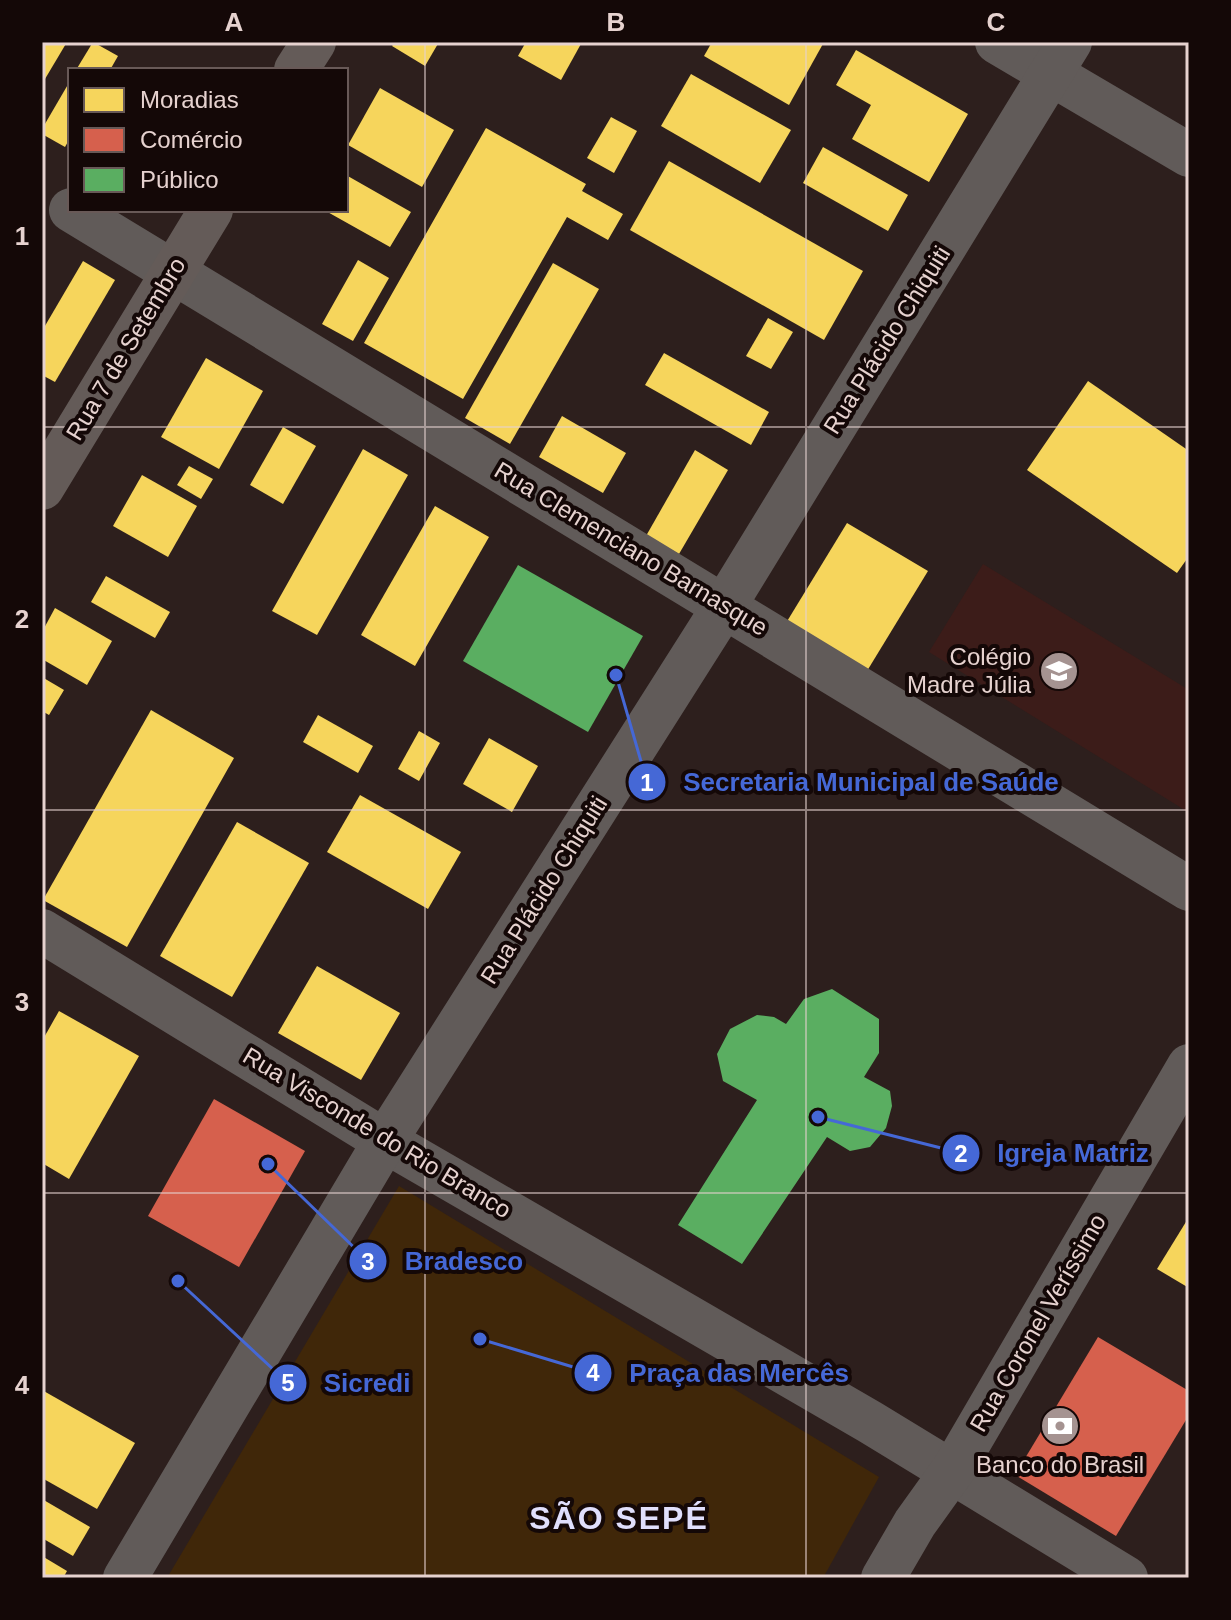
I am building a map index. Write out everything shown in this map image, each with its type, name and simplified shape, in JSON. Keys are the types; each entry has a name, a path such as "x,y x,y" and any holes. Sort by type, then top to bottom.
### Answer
{"main road":[{"path":"297,68 314,42"},
{"name":"Rua 7 de Setembro","path":"42,488 210,212"}],"street":[{"path":"997,42 1060,58 1189,155"},
{"name":"Rua Plácido Chiquiti","path":"125,1578 385,1141 725,605 1060,58"},
{"name":"Rua Clemenciano Barnasque","path":"42,193 68,209"},
{"name":"Rua Clemenciano Barnasque","path":"73,212 1189,889"},
{"name":"Rua Visconde do Rio Branco","path":"42,931 385,1141 953,1470 1126,1578"},
{"name":"Rua Coronel Veríssimo","path":"883,1578 915,1523 953,1470 1189,1066"}],"shaded area":[{"name":"Colégio Madre Júlia","path":"983,564 1189,690 1188,812 929,652"},
{"path":"399,1186 879,1477 823,1578 167,1578"}],"building: Moradias":[{"path":"42,42 67,42 42,84"},
{"path":"93,42 118,56 111,68 77,68"},
{"path":"395,42 439,42 425,66 392,46"},
{"path":"526,42 582,42 561,80 518,56"},
{"path":"712,42 824,42 789,105 704,56"},
{"path":"856,50 968,114 929,182 852,139 871,105 836,85"},
{"path":"691,74 791,130 760,183 661,126"},
{"path":"68,84 68,142 65,147 42,134"},
{"path":"380,88 454,130 422,187 348,145"},
{"path":"611,117 637,131 614,173 587,158"},
{"path":"486,128 586,184 582,191 623,214 608,240 567,217 463,399 364,343"},
{"path":"823,147 908,195 888,231 803,183"},
{"path":"669,161 863,271 824,340 630,230"},
{"path":"348,176 411,212 390,247 328,212 348,212"},
{"path":"358,260 389,278 353,341 322,324"},
{"path":"83,261 115,280 55,382 42,375 42,331"},
{"path":"553,263 599,289 510,444 465,418"},
{"path":"768,318 793,332 771,369 746,356"},
{"path":"664,353 769,412 751,445 645,385"},
{"path":"206,358 263,391 219,469 161,437"},
{"path":"1088,381 1189,451 1189,556 1177,573 1027,470"},
{"path":"562,416 626,453 603,493 539,457"},
{"path":"283,427 316,446 283,504 250,485"},
{"path":"363,449 408,475 317,635 272,611"},
{"path":"695,450 728,470 679,554 646,536"},
{"path":"189,466 213,479 201,499 177,485"},
{"path":"142,475 197,506 168,557 113,526"},
{"path":"435,506 489,537 415,666 361,635"},
{"path":"847,523 928,571 867,671 786,623"},
{"path":"106,576 170,612 155,638 91,602"},
{"path":"55,608 112,641 87,685 42,659 42,632"},
{"path":"42,677 64,690 49,715 42,711"},
{"path":"151,710 234,758 127,947 43,900"},
{"path":"318,715 373,746 358,773 303,742"},
{"path":"419,731 440,743 419,781 398,769"},
{"path":"489,738 538,766 512,812 463,784"},
{"path":"360,795 461,852 428,909 327,852"},
{"path":"237,822 309,863 232,997 160,956"},
{"path":"317,966 400,1013 361,1080 278,1033"},
{"path":"59,1011 139,1056 69,1179 42,1163 42,1041"},
{"path":"1189,1217 1189,1288 1157,1269"},
{"path":"42,1390 135,1443 97,1509 42,1478"},
{"path":"42,1499 90,1527 73,1556 42,1538"},
{"path":"42,1556 67,1571 63,1578 42,1578"}],"building: Comércio":[{"path":"214,1099 305,1151 239,1267 148,1216"},
{"path":"1098,1337 1189,1391 1189,1415 1116,1536 1015,1475"}],"building: Público":[{"path":"518,565 643,636 588,732 463,661"},
{"path":"832,989 879,1019 879,1053 864,1077 890,1091 892,1106 886,1128 870,1147 850,1151 827,1137 742,1264 678,1225 757,1100 723,1081 717,1054 730,1029 757,1015 774,1017 786,1024 804,999"}],"place":[{"name":"Colégio Madre Júlia","path":"1059,671"},
{"name":"Secretaria Municipal de Saúde","path":"616,675"},
{"name":"Igreja Matriz","path":"818,1117"},
{"name":"Bradesco","path":"268,1164"},
{"name":"Sicredi","path":"178,1281"},
{"name":"Praça das Mercês","path":"480,1339"},
{"name":"Banco do Brasil","path":"1060,1426"}],"district":[{"name":"SÃO SEPÉ","path":"619,1518"}]}
